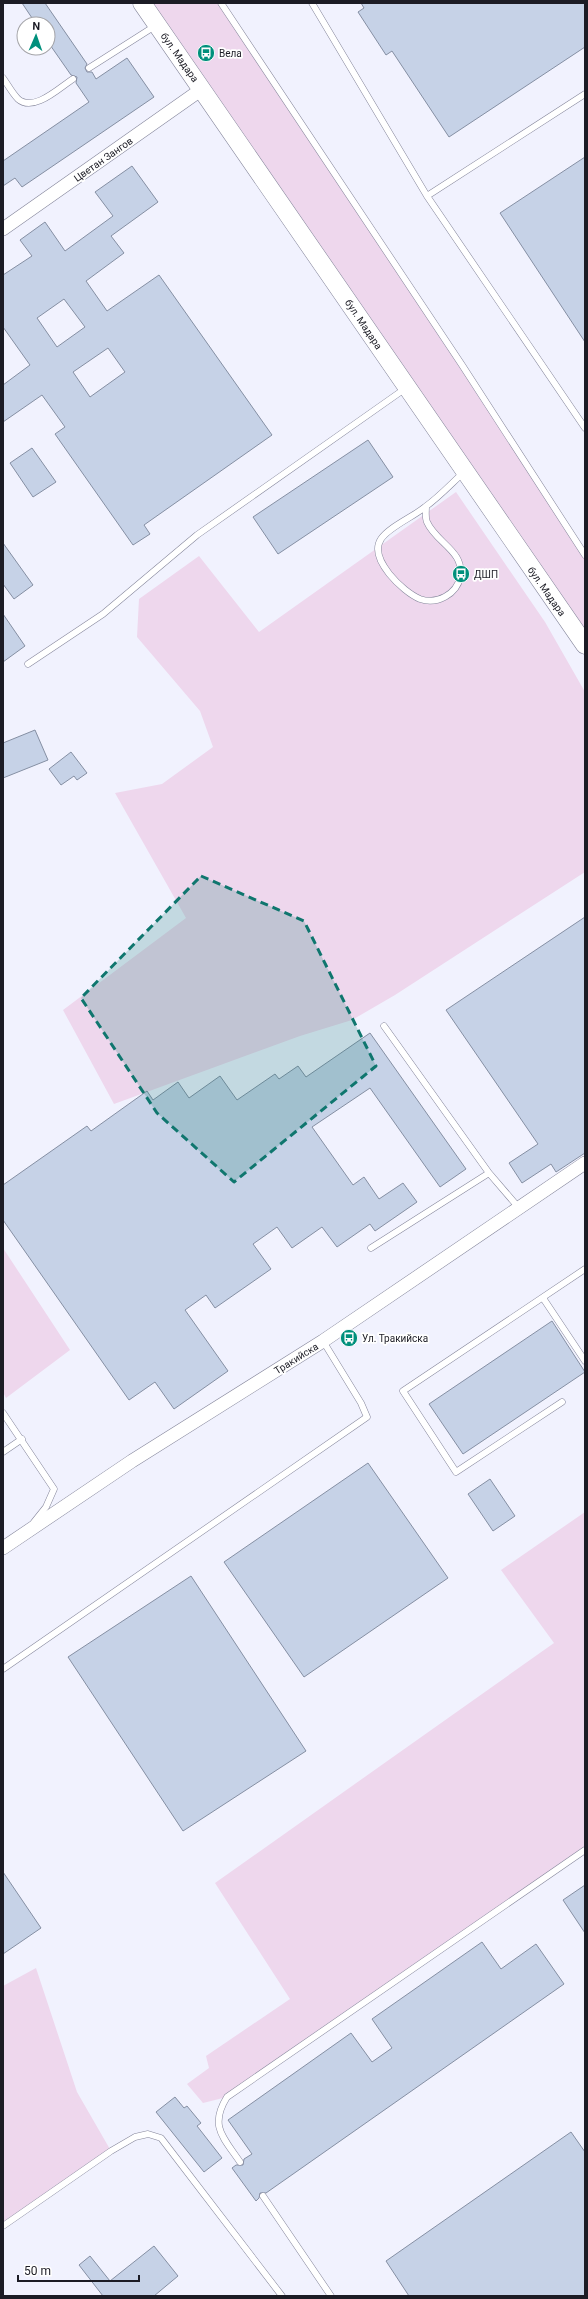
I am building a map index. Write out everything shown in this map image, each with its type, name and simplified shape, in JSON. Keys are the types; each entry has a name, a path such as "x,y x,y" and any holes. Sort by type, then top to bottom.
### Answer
{"main road":[{"name":"бул. Мадара","path":"142,3 585,645"}],"street":[{"name":"Цветан Зангов","path":"3,229 202,89"},
{"name":"Тракийска","path":"3,1548 132,1461 323,1341 585,1163"}],"lane":[{"path":"221,3 462,365 585,555"},
{"path":"312,3 427,196 585,428"},
{"path":"90,68 157,25"},
{"path":"3,78 19,100 29,104 40,101 73,79"},
{"path":"427,196 585,94"},
{"path":"28,664 103,614 197,535 407,387"},
{"path":"426,507 426,521 435,535 455,553 460,566 460,579 451,593 445,597 431,601 412,594 390,574 380,563 377,552 378,545 384,535 426,507 465,471"},
{"path":"384,1026 489,1173 519,1208"},
{"path":"370,1248 489,1173"},
{"path":"562,1402 456,1472 403,1391 585,1269"},
{"path":"543,1298 585,1361"},
{"path":"3,1669 367,1417 361,1403 323,1341"},
{"path":"3,1413 22,1439 54,1489 46,1507 25,1533"},
{"path":"3,1452 22,1439"},
{"path":"240,2162 225,2140 217,2122 220,2109 227,2097 585,1850"},
{"path":"3,2226 111,2151 135,2137 148,2134 161,2138 282,2296"},
{"path":"263,2196 331,2296"}],"highlighted area":[{"path":"201,876 304,921 376,1066 234,1182 157,1113 81,998"}],"shaded area":[{"path":"3,3 585,3 585,2296 3,2296"},
{"path":"142,3 221,3 585,555 585,645"},
{"path":"456,492 545,622 585,692 585,872 395,995 352,1020 300,1036 114,1104 63,1010 186,918 115,793 162,784 213,747 200,711 137,637 139,599 199,556 259,632"},
{"path":"3,1248 70,1350 6,1398 3,1392"},
{"path":"585,1512 585,1850 227,2097 203,2103 187,2084 209,2068 206,2056 290,1999 215,1883 554,1643 501,1570"},
{"path":"36,1968 77,2092 111,2151 3,2223 3,1986"}],"building":[{"path":"22,3 45,3 54,16 31,16"},
{"path":"361,3 585,3 585,47 449,137 392,51 386,55 358,12 364,8"},
{"path":"56,19 87,64 85,68 87,72 92,72 96,79 127,58 154,97 22,187 15,178 3,186 3,161 89,102 76,83 77,77 71,75 56,53"},
{"path":"585,157 585,342 500,213"},
{"path":"132,166 158,202 111,236 124,253 86,281 107,311 159,275 272,435 144,525 150,534 133,545 55,434 65,427 42,395 3,422 3,385 30,365 3,327 3,275 32,256 20,240 45,222 65,251 113,216 95,192","holes":["64,299 85,327 57,347 37,318","108,348 125,372 90,397 73,372"]},
{"path":"368,440 393,477 278,554 253,517"},
{"path":"32,448 56,482 33,497 10,463"},
{"path":"3,543 33,585 14,599 3,584"},
{"path":"3,614 25,646 3,662"},
{"path":"35,730 48,760 3,778 3,743"},
{"path":"71,752 87,773 77,780 74,776 61,785 49,769"},
{"path":"585,917 585,1153 556,1172 551,1164 522,1183 509,1163 538,1144 446,1010"},
{"path":"370,1033 466,1169 440,1187 370,1088 312,1127 353,1185 364,1177 379,1199 403,1183 417,1202 375,1231 370,1224 337,1247 322,1227 292,1248 277,1227 253,1244 271,1269 215,1308 206,1295 185,1310 228,1371 174,1409 155,1382 129,1400 3,1220 3,1185 87,1126 91,1131 147,1091 153,1100 178,1082 189,1098 220,1076 237,1100 275,1074 279,1079 298,1066 306,1077"},
{"path":"552,1321 585,1372 463,1454 429,1404"},
{"path":"368,1463 448,1578 304,1677 224,1562"},
{"path":"490,1479 515,1516 493,1531 468,1494"},
{"path":"191,1576 306,1751 183,1831 68,1657"},
{"path":"3,1872 41,1928 3,1954"},
{"path":"585,1885 585,1933 563,1900"},
{"path":"482,1942 501,1969 536,1944 564,1984 266,2193 260,2193 259,2198 256,2201 232,2168 236,2165 243,2165 244,2159 252,2154 228,2120 351,2033 372,2062 392,2048 372,2019"},
{"path":"175,2097 184,2108 187,2106 201,2123 197,2126 222,2158 204,2172 156,2112"},
{"path":"571,2132 585,2152 585,2296 409,2296 386,2261"},
{"path":"154,2246 178,2276 154,2296 103,2296 79,2265 90,2256 110,2281"}],"place":[{"name":"Вела","path":"206,53"},
{"name":"ДШП","path":"461,574"},
{"name":"Ул. Тракийска","path":"349,1338"}]}
